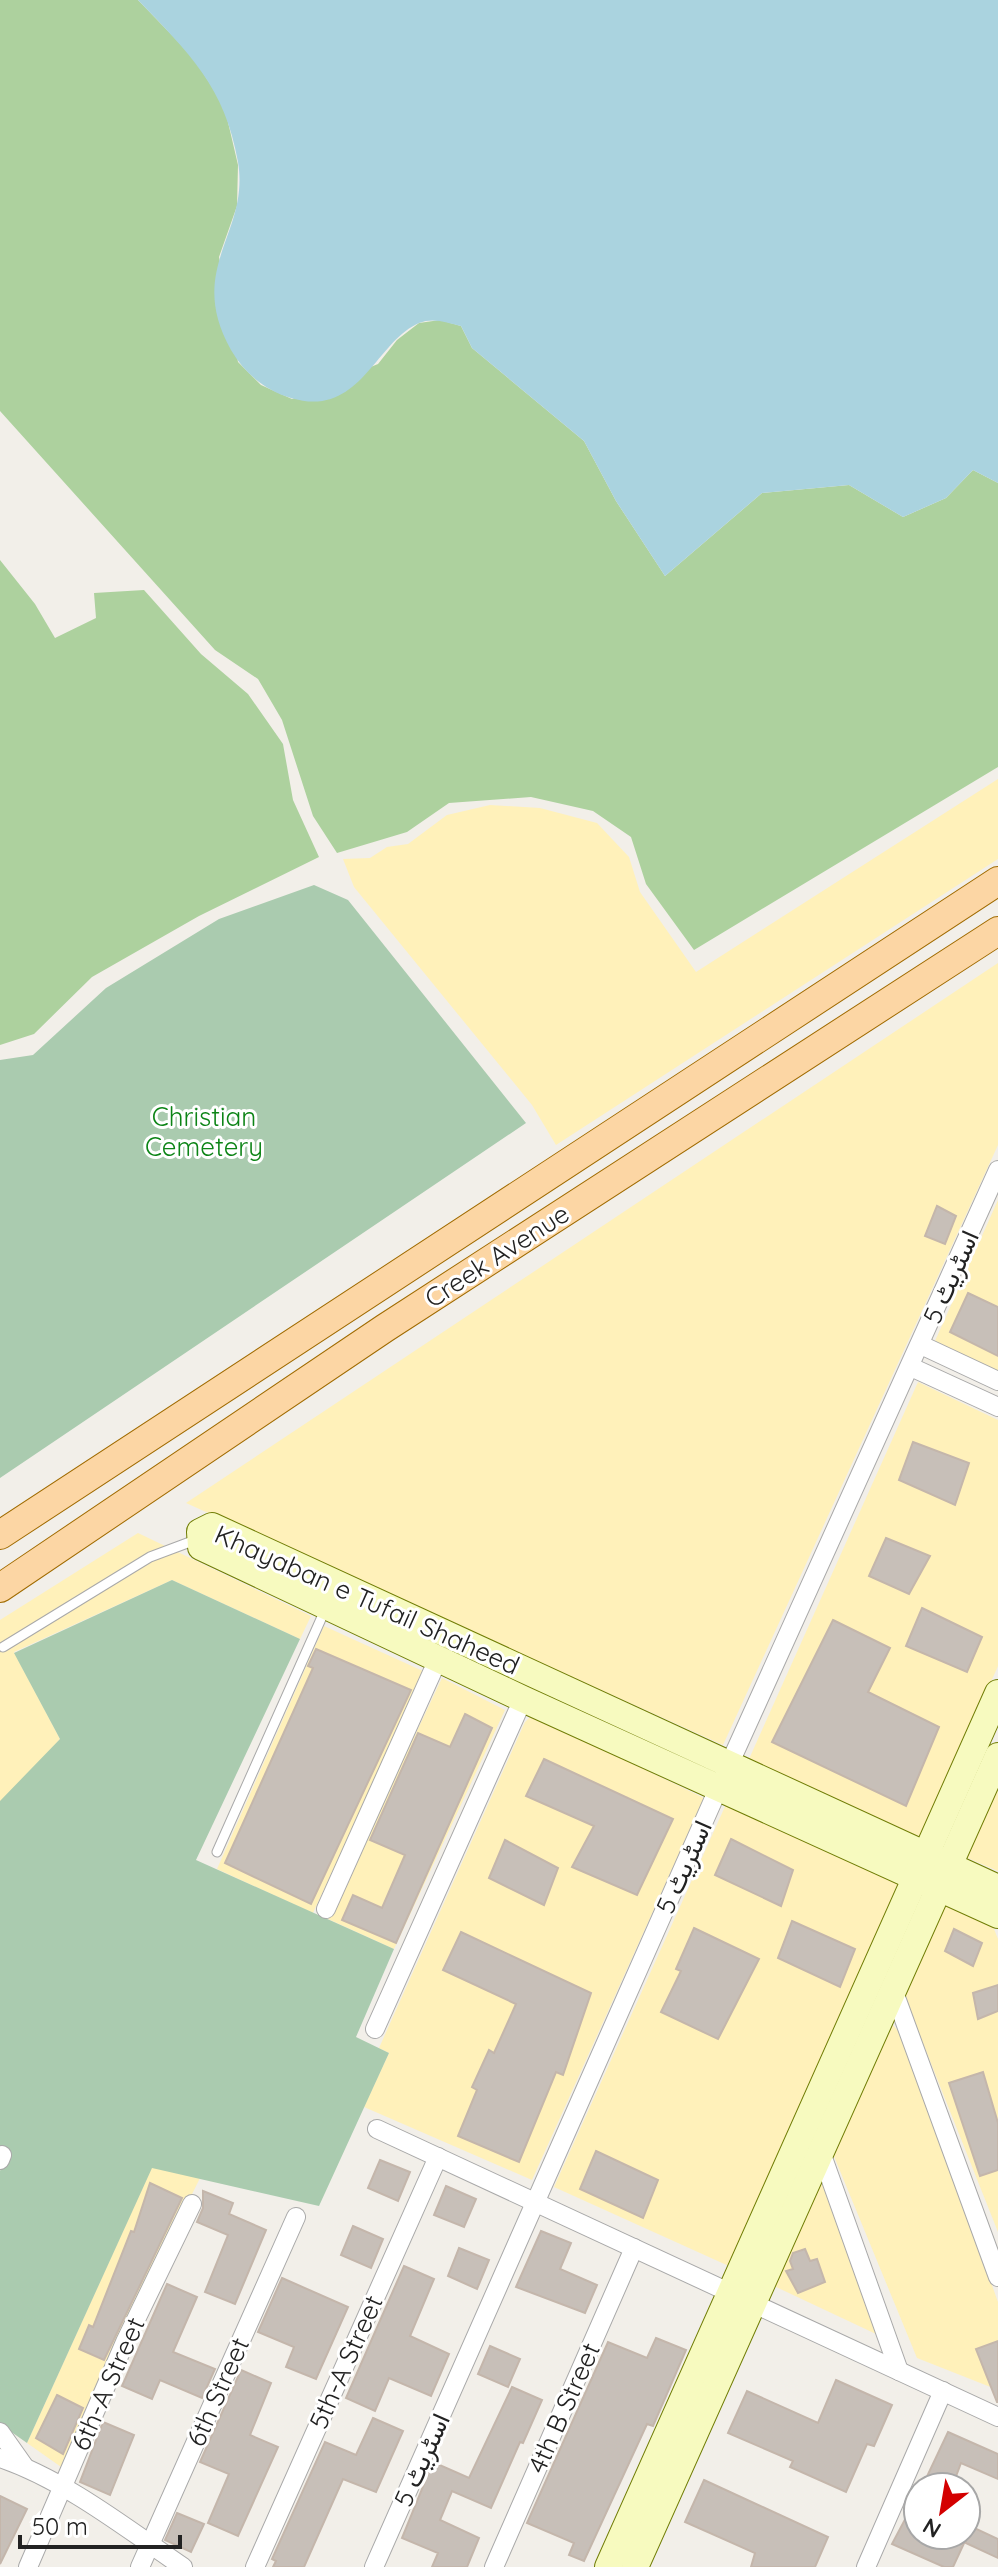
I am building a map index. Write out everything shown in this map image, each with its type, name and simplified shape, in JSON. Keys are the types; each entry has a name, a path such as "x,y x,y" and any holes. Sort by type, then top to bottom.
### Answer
{"main road":[{"name":"Creek Avenue","path":"0,1535 998,881"},
{"name":"Creek Avenue","path":"0,1588 385,1328 998,931"}],"street":[{"name":"اسٹریٹ 5","path":"374,2567 724,1777 998,1170"},
{"path":"921,1345 998,1381"},
{"path":"911,1367 998,1407"},
{"name":"Khayaban e Tufail Shaheed","path":"724,1777 523,1699 201,1547 198,1539 205,1527 212,1526 724,1777 933,1872 998,1908"},
{"path":"326,1909 439,1657"},
{"path":"608,2567 743,2299 822,2155 894,1992 933,1872 998,1693"},
{"path":"375,2029 523,1699"},
{"path":"635,2567 743,2299 933,1872 997,1761"},
{"path":"894,1992 998,2277"},
{"path":"377,2129 998,2417"},
{"path":"822,2155 899,2371"},
{"name":"5th-A Street","path":"255,2567 438,2157"},
{"name":"6th-A Street","path":"28,2567 125,2342 192,2204"},
{"name":"6th Street","path":"140,2567 296,2217"},
{"name":"4th B Street","path":"494,2567 634,2248"},
{"path":"866,2567 943,2391"},
{"path":"0,2432 24,2466"},
{"path":"0,2458 24,2466 62,2488 183,2567"}],"lane":[{"path":"3,1647 150,1557 198,1539"},
{"path":"217,1852 326,1607"}],"green space":[{"path":"0,0 138,0 192,56 224,105 238,165 237,206 219,257 238,362 261,385 292,399 378,364 397,340 419,323 440,320 461,326 472,348 584,441 616,501 665,576 762,493 849,485 903,517 946,498 973,470 998,483 998,767 694,950 646,884 631,837 593,811 531,797 449,803 407,832 337,853 313,816 282,720 258,679 215,650 0,411"},
{"path":"0,560 35,604 55,638 96,618 94,593 144,590 201,654 248,694 283,744 293,800 319,857 199,916 92,977 34,1034 0,1045"},
{"name":"Christian Cemetery","path":"314,885 348,900 526,1123 0,1478 0,1060 33,1055 106,988 219,919"},
{"path":"172,1580 300,1639 196,1860 394,1949 356,2037 389,2053 319,2206 152,2168 27,2443 0,2424 0,2171 7,2154 0,2149 0,1801 60,1739 14,1653"}],"sand":[{"path":"998,779 998,859 556,1145 532,1105 354,887 343,859 370,858 387,847 408,844 447,815 490,805 540,808 597,823 629,857 640,892 696,972"},
{"path":"998,963 998,1145 723,1745 186,1503"},
{"path":"998,1200 998,1371 935,1341"},
{"path":"918,1382 998,1420 998,1666 922,1838 749,1759"},
{"path":"138,1533 311,1616 300,1639 172,1580 14,1652 60,1739 0,1807 0,1620"},
{"path":"324,1626 425,1672 313,1913 217,1869"},
{"path":"442,1678 505,1710 394,1949 328,1919"},
{"path":"532,1715 704,1798 532,2180 364,2107 389,2053 379,2048 525,1722"},
{"path":"998,1783 998,1871 965,1857"},
{"path":"727,1802 903,1884 731,2267 554,2187"},
{"path":"945,1900 992,1924 998,1939 998,2232 903,1993"},
{"path":"891,2023 902,2035 998,2302 998,2390 917,2358 831,2149"},
{"path":"152,2167 201,2176 128,2323 64,2469 27,2443"},
{"path":"824,2177 876,2334 774,2286"}],"water":[{"path":"138,0 998,0 998,483 973,470 946,498 903,517 849,485 762,493 665,576 616,501 584,441 472,348 461,326 435,321 419,323 390,346 350,389 334,398 315,402 291,398 273,390 249,374 231,350 219,321 214,296 216,273 236,210 239,188 238,162 224,112 189,55"}],"building":[{"path":"937,1206 956,1216 945,1244 925,1236"},
{"path":"968,1293 998,1307 998,1356 950,1332"},
{"path":"913,1442 969,1463 955,1505 899,1480"},
{"path":"886,1538 930,1556 909,1594 869,1576"},
{"path":"922,1608 982,1637 967,1672 906,1646"},
{"path":"833,1620 890,1648 868,1692 939,1727 906,1806 772,1742"},
{"path":"316,1649 411,1690 311,1904 225,1863 313,1668 308,1666"},
{"path":"465,1714 492,1728 396,1943 342,1920 353,1895 382,1908 405,1855 370,1840 418,1733 450,1747"},
{"path":"544,1759 673,1819 637,1895 572,1867 594,1826 526,1796"},
{"path":"731,1839 793,1870 781,1906 715,1875"},
{"path":"505,1840 558,1868 544,1905 489,1878"},
{"path":"792,1921 855,1949 840,1987 778,1958"},
{"path":"694,1928 759,1959 718,2039 661,2012 681,1971 676,1969"},
{"path":"954,1929 982,1943 973,1966 945,1951"},
{"path":"461,1932 591,1993 563,2075 556,2072 519,2162 458,2136 477,2090 472,2087 489,2050 494,2053 516,2004 443,1970"},
{"path":"998,1985 998,2011 978,2019 973,1993"},
{"path":"983,2072 998,2123 998,2170 980,2176 949,2083"},
{"path":"596,2151 658,2180 643,2218 580,2189"},
{"path":"380,2160 410,2172 398,2201 368,2188"},
{"path":"150,2183 182,2198 104,2360 79,2349 89,2325 93,2327 131,2231 134,2232"},
{"path":"446,2186 476,2199 464,2227 434,2215"},
{"path":"203,2191 233,2203 229,2214 266,2230 235,2304 205,2292 228,2235 197,2222 203,2208"},
{"path":"353,2226 383,2239 371,2268 341,2255"},
{"path":"541,2231 571,2243 560,2269 597,2285 585,2313 516,2287"},
{"path":"459,2248 489,2260 477,2289 448,2276"},
{"path":"805,2249 810,2261 817,2259 825,2282 798,2293 786,2271 793,2269 790,2261 793,2253"},
{"path":"404,2266 434,2279 410,2336 449,2354 431,2396 389,2378 375,2411 346,2398"},
{"path":"282,2278 348,2307 316,2379 286,2367 294,2347 258,2332"},
{"path":"167,2284 197,2297 173,2352 215,2369 202,2398 160,2380 152,2399 122,2386"},
{"path":"656,2338 686,2350 653,2426 647,2424 584,2561 569,2555 574,2543 527,2523 608,2342 647,2358"},
{"path":"998,2341 998,2402 997,2402 976,2349"},
{"path":"490,2346 520,2359 508,2387 478,2374"},
{"path":"241,2370 271,2383 250,2435 278,2447 238,2536 208,2523 229,2474 200,2462"},
{"path":"836,2380 892,2405 874,2446 867,2444 846,2492 790,2467 793,2461 728,2433 747,2391 818,2423"},
{"path":"512,2387 542,2400 523,2443 520,2442 491,2508 452,2491 440,2520 479,2538 467,2567 432,2567 438,2553 402,2538 433,2462 469,2478"},
{"path":"57,2395 83,2408 63,2454 36,2438"},
{"path":"373,2418 403,2431 376,2492 343,2479 304,2567 273,2567 276,2561 272,2559 325,2442 356,2455"},
{"path":"103,2422 134,2435 110,2495 80,2482"},
{"path":"948,2432 998,2454 998,2479 961,2463 958,2471 930,2471"},
{"path":"704,2480 828,2537 815,2567 751,2567 755,2553 685,2522"},
{"path":"0,2496 27,2509 0,2564"},
{"path":"177,2513 204,2524 191,2552 165,2540"},
{"path":"902,2525 902,2548 892,2544"},
{"path":"982,2532 998,2539 998,2558 982,2550"},
{"path":"908,2551 960,2551 953,2567 944,2567"}]}
